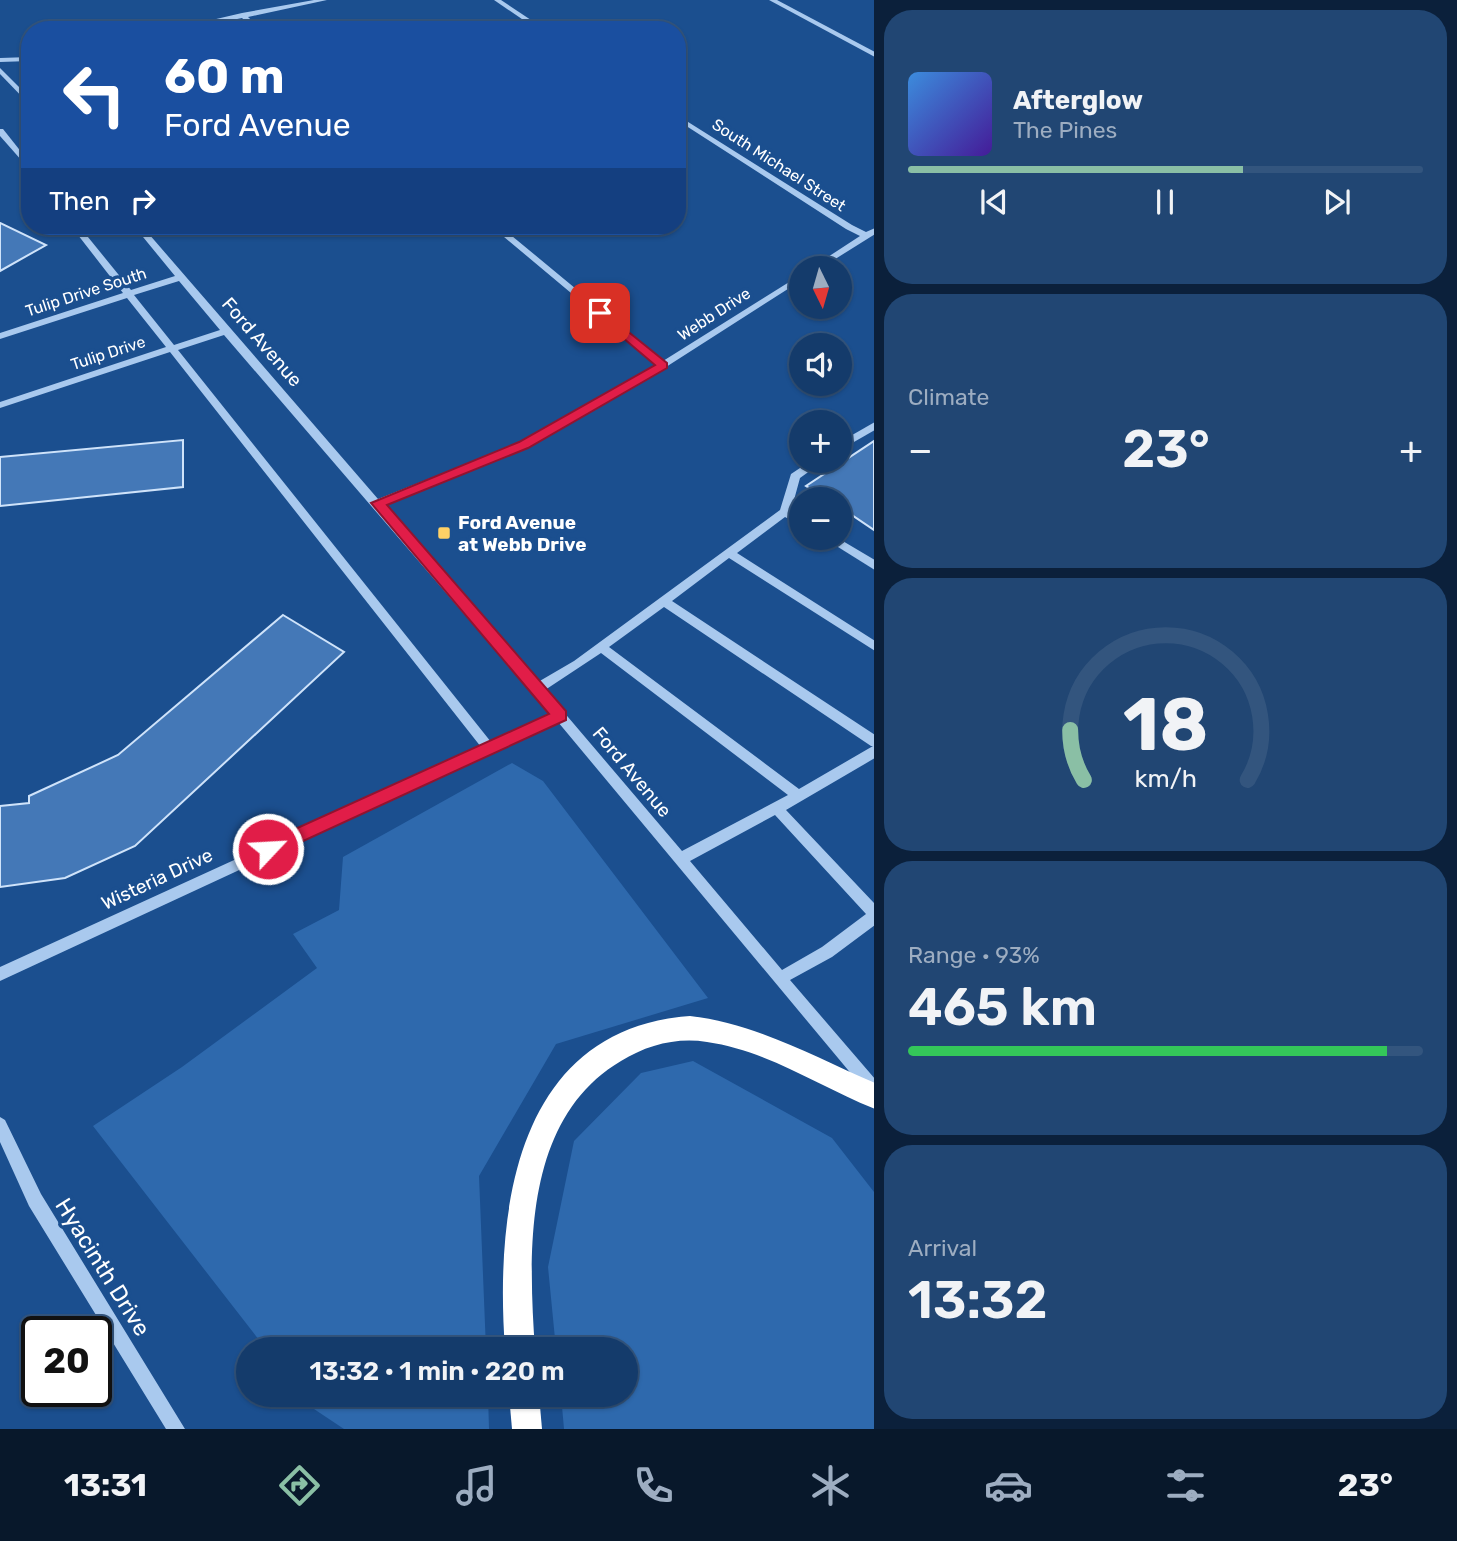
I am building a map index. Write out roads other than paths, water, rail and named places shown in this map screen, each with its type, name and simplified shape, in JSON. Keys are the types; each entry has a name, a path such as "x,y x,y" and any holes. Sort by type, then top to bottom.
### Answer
{"highway":[{"path":"519,1337 515,1294 520,1222 538,1144 559,1100 591,1065 638,1037 690,1028 729,1034 874,1093"},
{"path":"525,1407 527,1429"}],"street":[{"path":"214,21 324,0"},
{"path":"497,0 529,21"},
{"path":"772,0 874,55"},
{"path":"242,15 249,21"},
{"path":"0,60 21,59"},
{"path":"0,70 21,93"},
{"name":"South Michael Street","path":"686,123 849,227 870,232"},
{"path":"0,131 21,157"},
{"path":"833,256 870,232"},
{"path":"82,235 488,747"},
{"name":"Ford Avenue","path":"146,235 560,716 874,1093"},
{"path":"506,235 663,365"},
{"name":"Tulip Drive South","path":"0,336 181,277"},
{"name":"Webb Drive","path":"378,503 523,445 663,365 789,284"},
{"name":"Tulip Drive","path":"0,405 226,331"},
{"path":"852,439 874,425"},
{"path":"537,689 601,647 785,512 795,476 800,473"},
{"path":"785,512 789,514"},
{"path":"848,550 874,566"},
{"path":"729,553 874,647"},
{"path":"664,601 874,742"},
{"path":"601,647 798,795"},
{"name":"Wisteria Drive","path":"0,974 560,716"},
{"path":"680,859 776,808 874,751"},
{"path":"776,808 874,915 827,952 780,978"},
{"name":"Hyacinth Drive","path":"0,1125 35,1200 176,1429"}],"place":[{"name":"Ford Avenue at Webb Drive","path":"444,533"}]}
